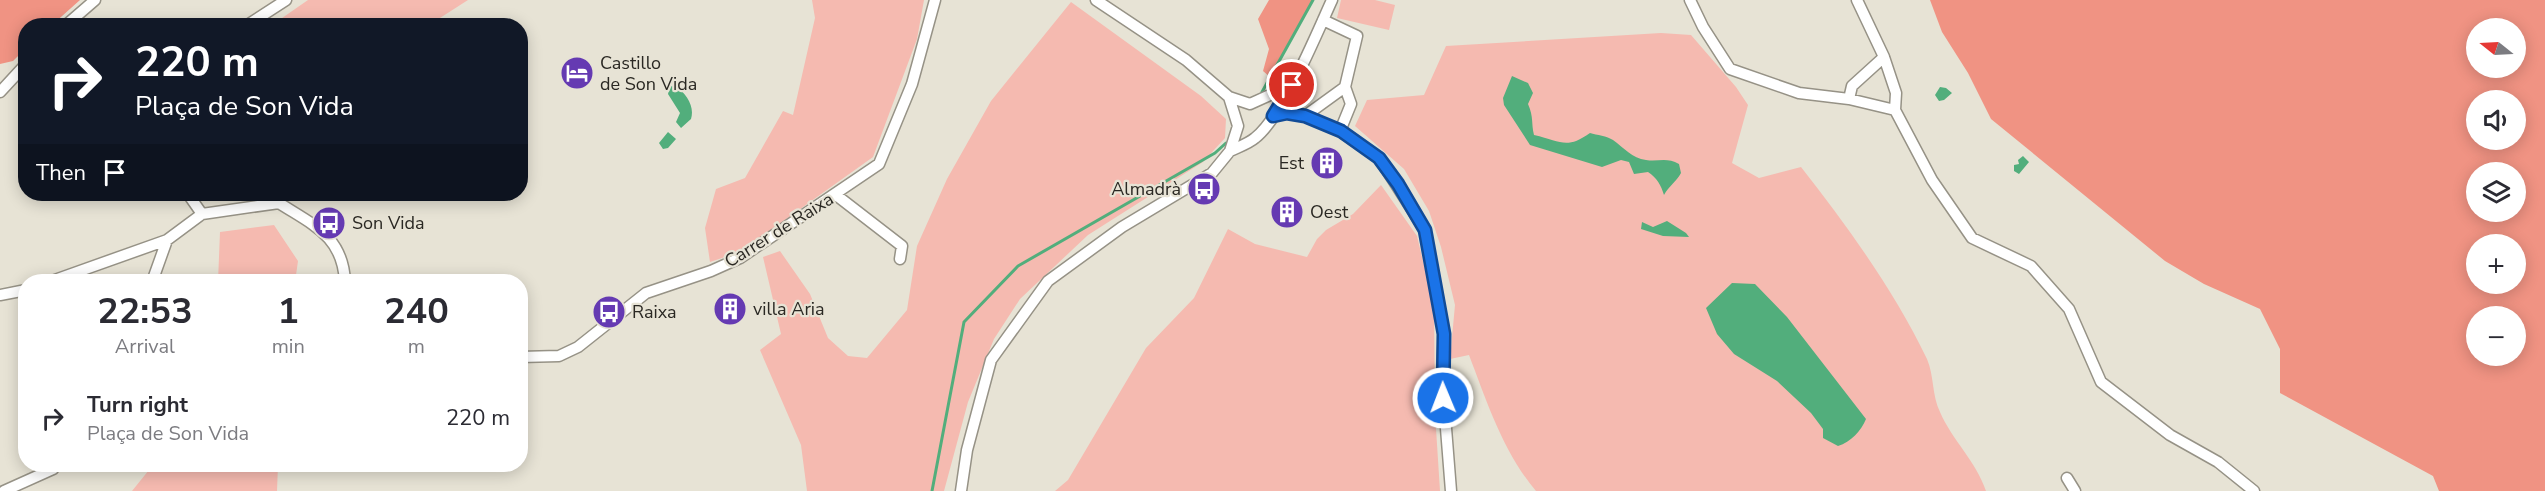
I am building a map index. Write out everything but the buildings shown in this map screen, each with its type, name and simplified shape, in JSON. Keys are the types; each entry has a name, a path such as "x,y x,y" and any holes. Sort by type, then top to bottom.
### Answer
{"street":[{"path":"74,18 95,0"},
{"path":"258,18 286,0"},
{"name":"Carrer de Raixa","path":"528,357 559,356 578,347 646,293 711,271 740,258 879,164 912,84 935,0"},
{"path":"1096,0 1186,60 1229,97 1250,104 1292,85"},
{"path":"961,491 967,450 991,360 1048,280 1122,227 1212,172 1230,151 1255,138 1273,116 1292,85 1332,0"},
{"path":"1690,0 1703,27 1730,69 1799,93 1849,99 1895,110"},
{"path":"1857,0 1884,57 1896,93 1895,110 1932,180 1972,238 2031,266 2069,309 2102,382 2170,435 2218,462 2254,491"},
{"path":"1323,20 1357,36 1345,87 1351,104 1341,131"},
{"path":"1849,99 1852,86 1884,57"},
{"path":"0,92 18,73"},
{"path":"1305,116 1345,87"},
{"path":"1229,97 1238,126 1230,151"},
{"path":"1273,116 1287,113 1305,116 1341,131 1379,158 1425,230 1444,334 1442,378 1451,491"},
{"path":"836,195 902,246 900,259"},
{"path":"193,201 202,214"},
{"path":"71,274 167,240 202,214 279,203 326,233 341,257 344,274"},
{"path":"155,274 167,240"},
{"path":"0,295 18,292"},
{"path":"4,491 46,472"},
{"path":"2067,478 2075,491"}],"shaded area":[{"path":"0,0 80,0 60,18 18,18 18,56 13,61 0,64"},
{"path":"308,0 468,0 440,18 282,18"},
{"path":"812,0 924,0 917,39 873,157 740,252 710,262 705,228 716,189 745,178 783,111 793,115 815,18"},
{"path":"1269,0 1313,0 1270,77 1263,71 1269,49 1258,19"},
{"path":"1341,0 1375,0 1395,5 1389,30 1337,18"},
{"path":"1930,0 2545,0 2545,491 2439,491 2433,476 2280,393 2280,349 2260,309 2204,284 2165,261 1991,119 1968,73 1942,32"},
{"path":"1071,2 1201,96 1226,119 1225,138 1203,162 1088,235 1020,299 994,339 968,402 944,491 807,491 801,445 760,350 781,334 763,257 780,251 810,294 828,338 848,356 867,358 907,310 917,246 947,179 991,101"},
{"path":"1661,33 1691,35 1736,87 1748,105 1732,163 1759,178 1801,167 1852,235 1885,283 1914,333 1929,365 1940,412 1982,480 1986,491 1536,491 1524,476 1497,426 1469,355 1450,359 1455,305 1441,247 1429,211 1404,169 1355,126 1367,100 1424,95 1446,46"},
{"path":"1512,76 1528,83 1533,93 1528,104 1534,135 1563,143 1575,141 1590,133 1602,136 1613,140 1641,159 1675,162 1679,164 1681,173 1664,195 1654,177 1648,172 1634,174 1629,162 1621,160 1602,167 1530,145 1504,105 1503,98"},
{"path":"670,86 680,89 691,105 691,119 681,128 676,122 680,113 668,94"},
{"path":"1940,87 1952,93 1939,101 1935,95"},
{"path":"668,132 676,139 668,148 663,149 659,143"},
{"path":"2023,156 2029,162 2019,174 2014,171 2014,165 2019,164 2018,160"},
{"path":"1381,185 1417,236 1434,307 1435,413 1440,491 1055,491 1068,480 1146,348 1194,298 1228,229 1255,244 1307,257 1317,239 1326,230 1353,214"},
{"path":"1667,221 1689,237 1663,236 1641,229 1642,222 1653,227"},
{"path":"274,225 298,261 296,274 218,274 220,232"},
{"path":"1732,283 1755,284 1787,317 1866,419 1851,439 1838,446 1823,438 1823,429 1811,413 1777,381 1734,354 1717,334 1706,308"},
{"path":"147,472 278,472 277,491 132,491"}],"waterway":[{"path":"1262,92 1313,0"},
{"path":"932,491 964,322 1018,266 1215,153 1226,143"}],"place":[{"name":"Castillo de Son Vida","path":"577,73"},
{"name":"Est","path":"1327,163"},
{"name":"Almadrà","path":"1204,189"},
{"name":"Oest","path":"1287,212"},
{"name":"Son Vida","path":"329,223"},
{"name":"villa Aria","path":"730,309"},
{"name":"Raixa","path":"609,312"}],"route":[{"path":"1292,85 1273,116 1287,113 1305,116 1341,131 1379,158 1398,184 1425,230 1444,334 1443,398"}]}
